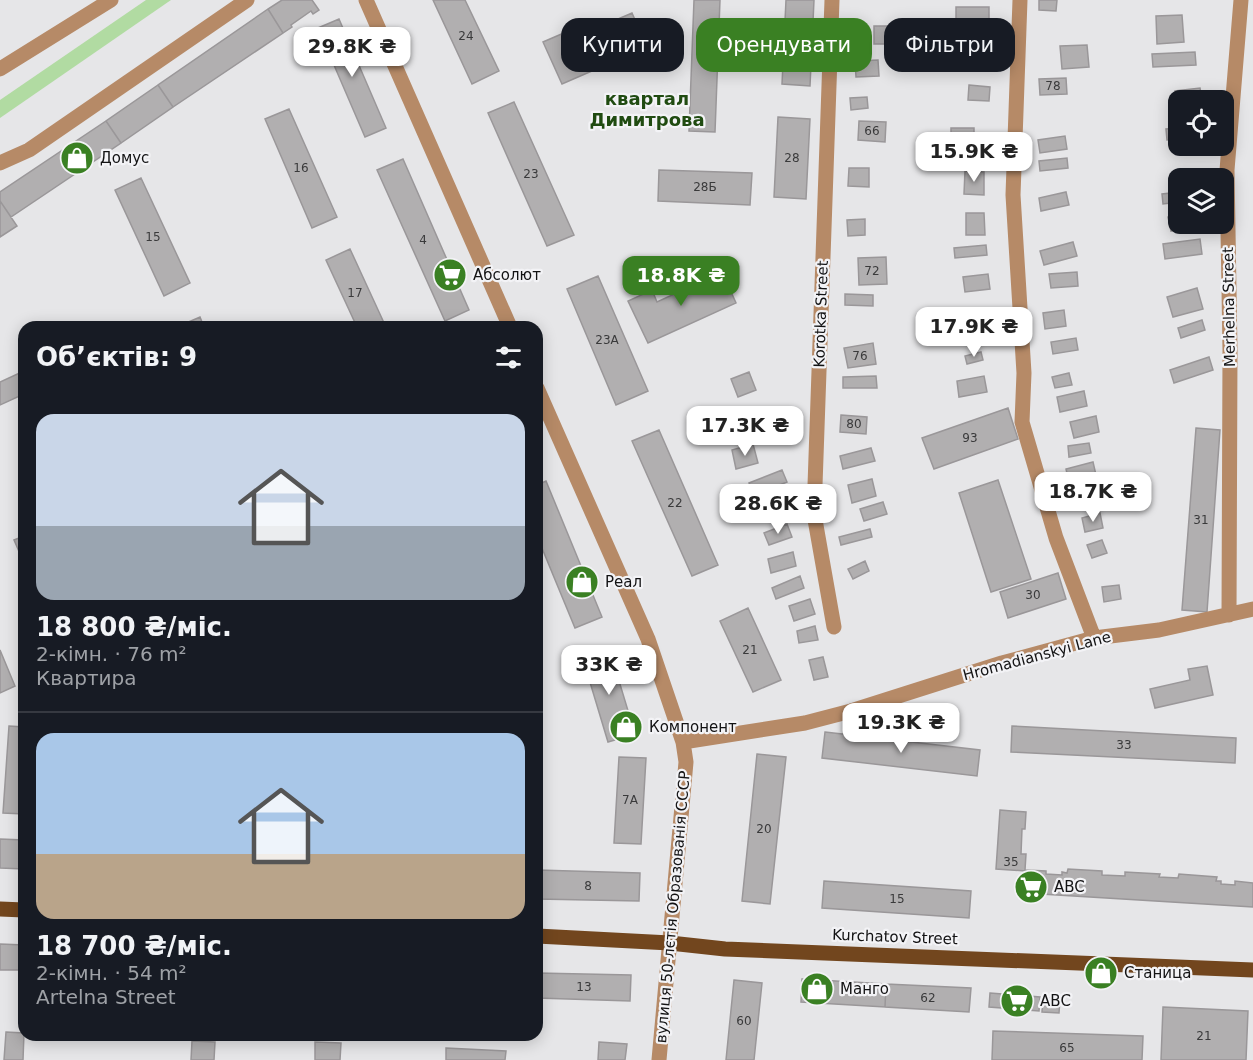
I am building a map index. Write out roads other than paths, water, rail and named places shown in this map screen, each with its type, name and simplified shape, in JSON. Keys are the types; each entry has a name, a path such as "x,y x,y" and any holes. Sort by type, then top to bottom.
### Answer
{"main road":[{"path":"0,909 18,910"},
{"name":"Kurchatov Street","path":"543,936 670,943 725,949 1253,970"}],"street":[{"path":"0,69 111,0"},
{"path":"0,164 29,150 247,0"},
{"path":"366,0 507,321"},
{"name":"Korotka Street","path":"832,0 814,514 834,627"},
{"path":"1020,0 1012,195 1024,373 1022,422 1056,538 1094,638"},
{"name":"Merhelna Street","path":"1229,615 1230,350 1227,170 1241,0"},
{"name":"вулиця 50-лєтія Образованія СССР","path":"543,402 648,639 683,742 686,762 659,1060"},
{"name":"Hromadianskyi Lane","path":"683,742 805,723 851,711 1002,663 1094,638 1159,630 1253,609"}],"place":[{"name":"Домус","path":"77,158"},
{"name":"Абсолют","path":"450,275"},
{"name":"Реал","path":"582,582"},
{"name":"Компонент","path":"626,727"},
{"name":"ABC","path":"1031,887"},
{"name":"Станица","path":"1101,973"},
{"name":"Манго","path":"817,989"},
{"name":"АВС","path":"1017,1001"}],"district":[{"name":"квартал Димитрова","path":"647,108"}]}
